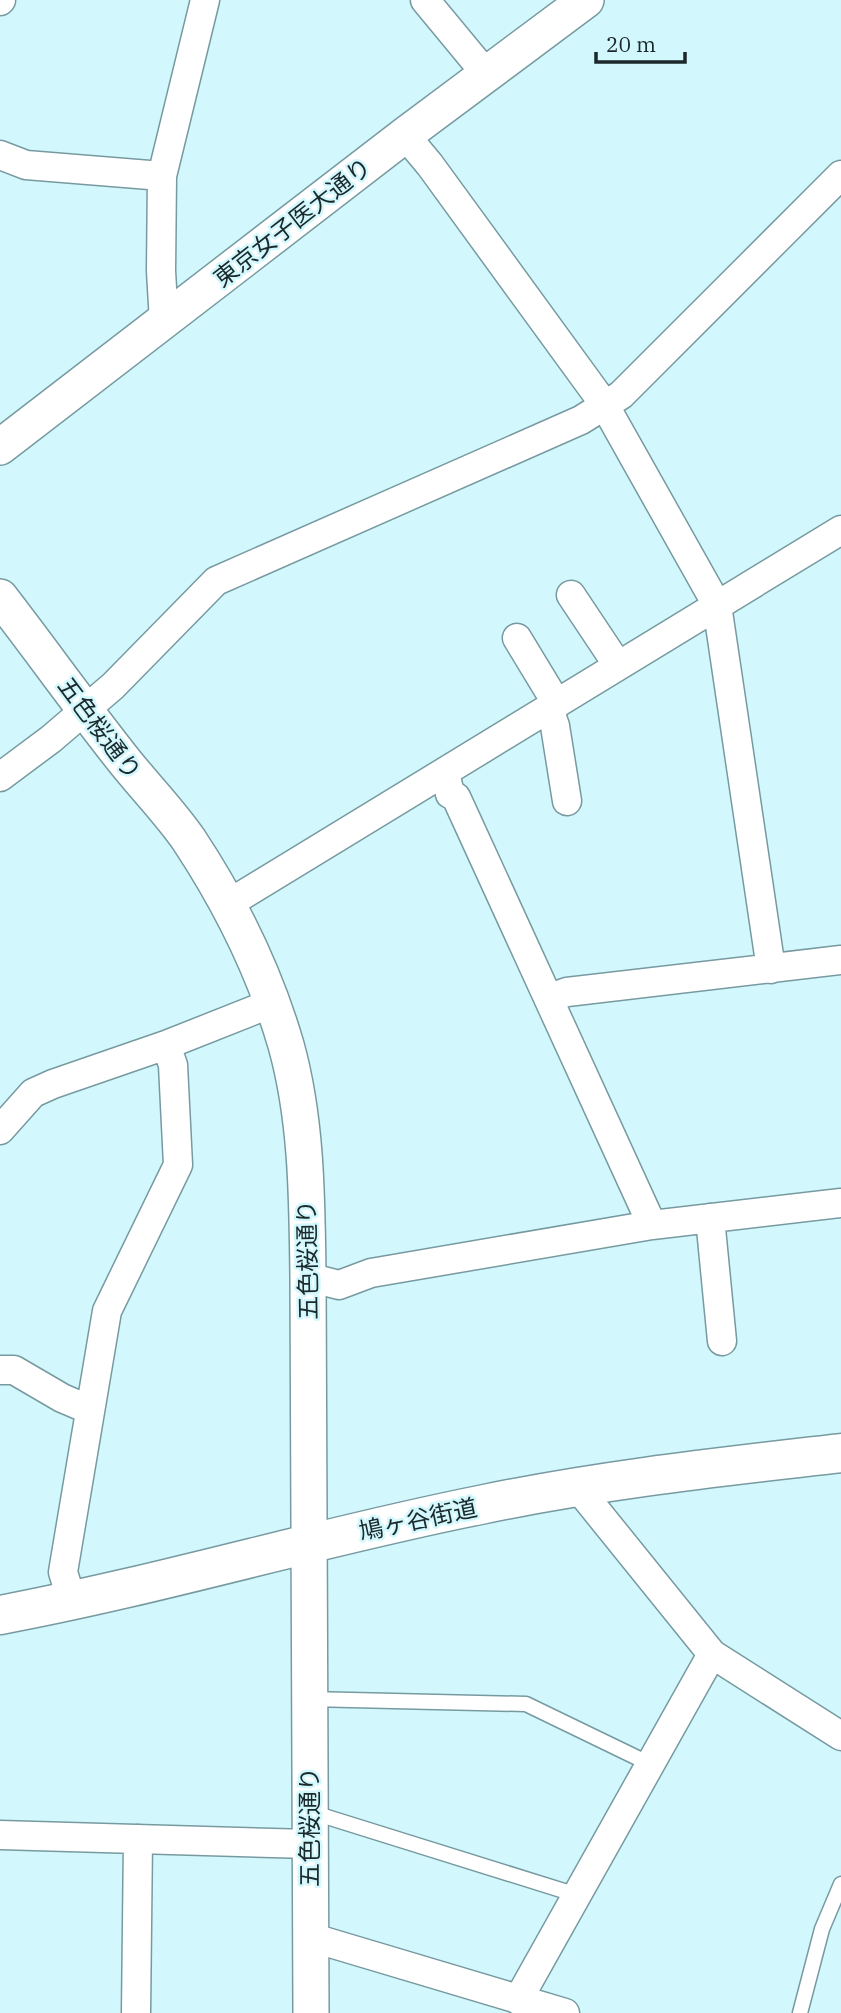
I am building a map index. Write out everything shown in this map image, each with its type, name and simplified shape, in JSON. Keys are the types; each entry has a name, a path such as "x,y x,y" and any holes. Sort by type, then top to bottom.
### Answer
{"main road":[{"name":"鳩ヶ谷街道","path":"0,1615 72,1602 308,1542 481,1504 713,1468 841,1453"}],"street":[{"path":"164,322 161,271 162,176 205,0"},
{"path":"425,0 487,75"},
{"name":"東京女子医大通り","path":"0,447 405,135 586,0"},
{"path":"405,135 604,404 717,605 771,969"},
{"path":"0,155 26,166 162,176"},
{"path":"0,777 51,740 113,686 216,582 581,420 621,395 841,175"},
{"path":"228,904 553,706 617,664 841,530"},
{"path":"571,595 617,664"},
{"name":"五色桜通り","path":"0,597 187,838 228,904 272,1003 286,1046 298,1098 306,1176 308,1277 311,2013"},
{"path":"517,638 553,706 567,802"},
{"path":"445,772 450,793 456,797 652,1225"},
{"path":"549,998 567,992 841,960"},
{"path":"0,1130 33,1093 52,1084 166,1045 272,1003"},
{"path":"72,1602 63,1572 107,1311 177,1165 173,1065 166,1045"},
{"path":"308,1277 339,1285 371,1273 652,1225 841,1203"},
{"path":"710,1218 722,1341"},
{"path":"0,1370 14,1370 62,1398 90,1410"},
{"path":"578,1488 712,1654 841,1736"},
{"path":"518,2000 712,1654"},
{"path":"0,1835 138,1839 309,1828"},
{"path":"136,2013 138,1839"},
{"path":"310,1937 565,2013"}],"lane":[{"path":"309,1699 526,1704 650,1764"},
{"path":"309,1828 577,1895"},
{"path":"800,2013 822,1929 841,1884"}]}
